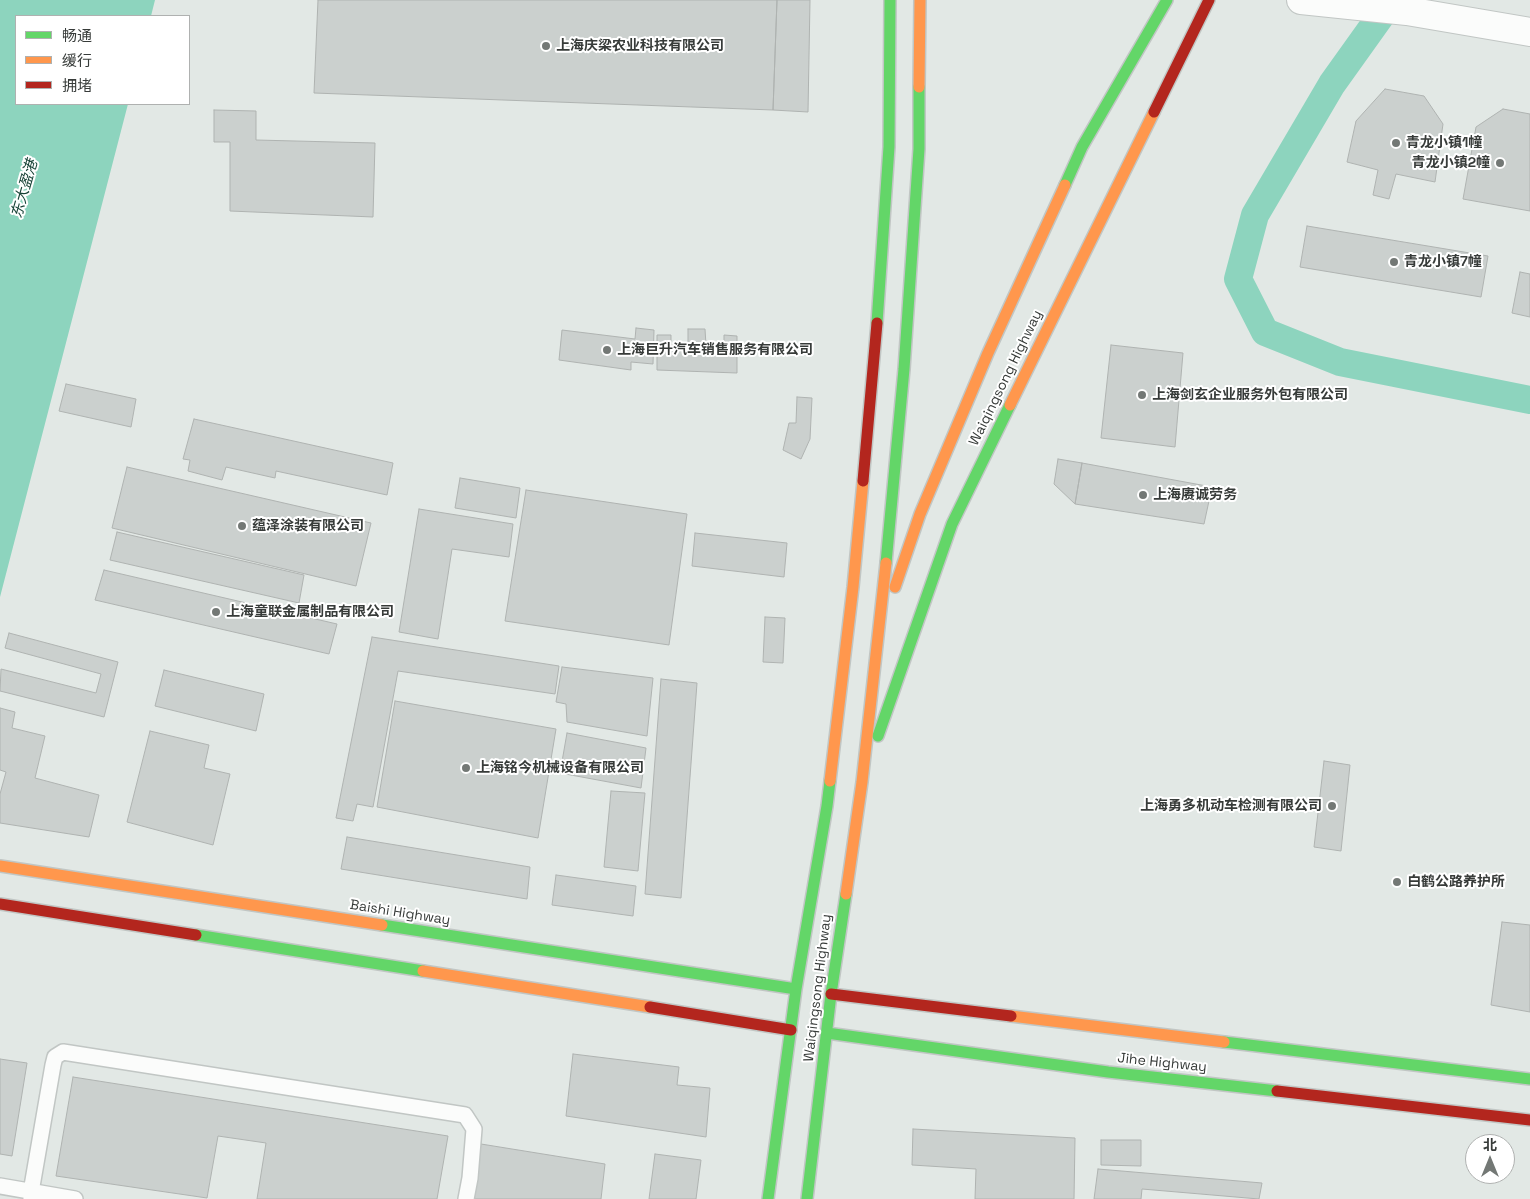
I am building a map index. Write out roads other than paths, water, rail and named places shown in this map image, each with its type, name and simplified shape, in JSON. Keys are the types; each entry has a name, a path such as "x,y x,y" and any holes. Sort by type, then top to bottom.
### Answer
{"main road":[{"name":"Waiqingsong Highway","path":"768,1199 796,1030 853,587 874,367 889,147 890,0"},
{"name":"Waiqingsong Highway","path":"807,1199 827,993 862,782 884,590 904,369 919,150 920,0"},
{"name":"Waiqingsong Highway","path":"861,693 920,514 992,344 1082,147 1167,0"},
{"name":"Waiqingsong Highway","path":"862,782 952,524 1209,0"},
{"name":"Waiqingsong Highway","path":"828,793 846,738"},
{"name":"Baishi Highway","path":"0,866 801,990"},
{"path":"0,904 796,1030"},
{"name":"Jihe Highway","path":"827,993 1530,1079"},
{"name":"Jihe Highway","path":"822,1033 1108,1072 1530,1120"}],"street":[{"path":"1301,0 1407,10 1530,32"}],"lane":[{"path":"31,1197 53,1065 55,1057 63,1052 465,1115 474,1129 470,1178 466,1199"},
{"path":"0,1186 31,1197"},
{"path":"0,1194 75,1199"}],"water":[{"name":"东大盈港","path":"0,0 155,0 151,15 15,15 15,105 128,105 0,597"}],"waterway":[{"path":"1392,0 1332,84 1255,215 1238,279 1265,332 1340,362 1530,400"}],"place":[{"name":"上海庆梁农业科技有限公司","path":"546,46"},
{"name":"青龙小镇1幢","path":"1396,143"},
{"name":"青龙小镇2幢","path":"1500,163"},
{"name":"青龙小镇7幢","path":"1394,262"},
{"name":"上海巨升汽车销售服务有限公司","path":"607,350"},
{"name":"上海剑玄企业服务外包有限公司","path":"1142,395"},
{"name":"上海赓诚劳务","path":"1143,495"},
{"name":"蕴泽涂装有限公司","path":"242,526"},
{"name":"上海童联金属制品有限公司","path":"216,612"},
{"name":"上海铭今机械设备有限公司","path":"466,768"},
{"name":"上海勇多机动车检测有限公司","path":"1332,806"},
{"name":"白鹤公路养护所","path":"1397,882"}]}
